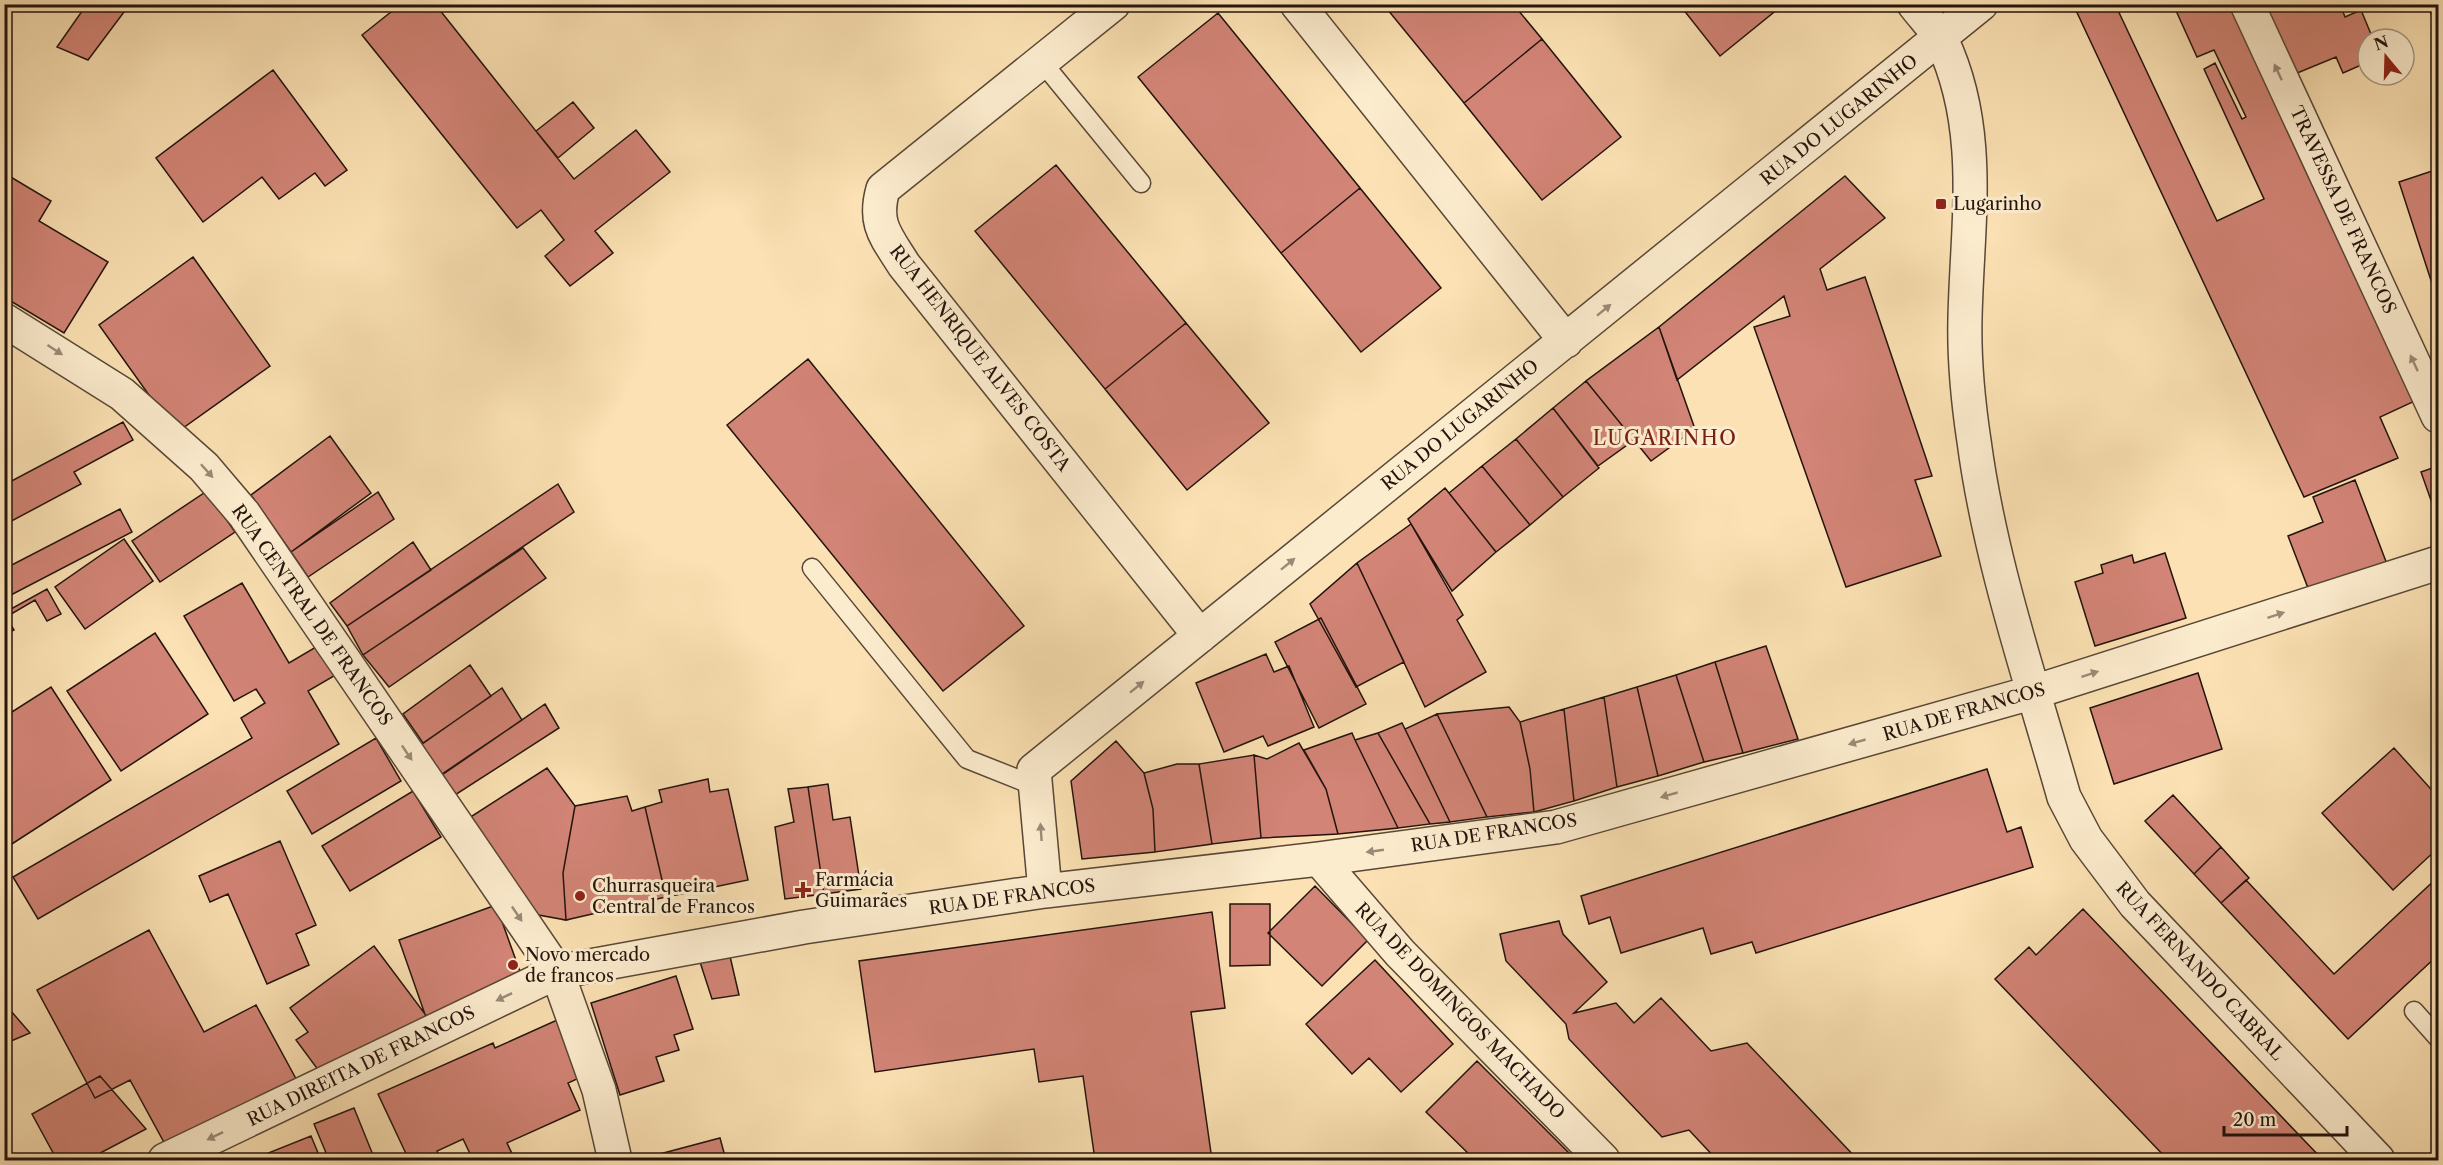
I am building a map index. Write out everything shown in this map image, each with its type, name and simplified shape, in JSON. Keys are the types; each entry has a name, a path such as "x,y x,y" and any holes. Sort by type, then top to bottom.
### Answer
{"street":[{"name":"RUA HENRIQUE ALVES COSTA","path":"1113,4 883,189 877,209 882,230 904,265 1200,636"},
{"path":"1297,4 1566,341"},
{"name":"RUA FERNANDO CABRAL","path":"1914,4 1941,38 1953,70 1970,137 1969,260 1965,319 1973,438 1984,507 2064,797 2086,839 2135,904 2378,1161"},
{"name":"RUA DO LUGARINHO","path":"1045,891 1034,770 1981,4"},
{"name":"TRAVESSA DE FRANCOS","path":"2247,4 2439,416"},
{"name":"RUA CENTRAL DE FRANCOS","path":"4,320 123,394 204,467 244,514 557,972 599,1090 615,1161"},
{"name":"RUA DE FRANCOS","path":"557,972 804,927 1045,891 1319,859 1556,827 2034,692 2439,563"},
{"name":"RUA DE DOMINGOS MACHADO","path":"1319,859 1400,953 1594,1158"},
{"name":"RUA DIREITA DE FRANCOS","path":"165,1161 557,972"}],"lane":[{"path":"1042,62 1141,183"},
{"path":"812,568 967,759 1035,786"},
{"path":"2414,1011 2439,1038"}],"building":[{"path":"87,4 130,4 88,60 57,47"},
{"path":"401,4 435,4 574,179 636,130 670,172 595,231 613,253 570,286 545,256 564,240 541,210 517,228 362,35"},
{"path":"1383,4 1513,4 1542,39 1464,103"},
{"path":"1679,4 1784,4 1720,56"},
{"path":"2073,4 2115,4 2217,221 2264,199 2204,69 2215,63 2242,119 2246,117 2214,50 2197,57 2173,4 2232,4 2417,400 2380,417 2398,458 2304,497"},
{"path":"2260,4 2340,4 2345,17 2361,10 2368,27 2356,27 2356,67 2343,73 2336,57 2290,76"},
{"path":"2428,4 2438,4 2438,23 2437,18 2433,20"},
{"path":"1218,13 1360,188 1281,253 1138,77"},
{"path":"1542,39 1621,137 1542,200 1464,103"},
{"path":"273,70 347,170 325,186 315,173 279,199 262,177 203,222 156,158"},
{"path":"573,102 594,128 558,158 536,131"},
{"path":"1056,165 1186,323 1105,389 975,231"},
{"path":"2438,169 2438,302 2399,182"},
{"path":"4,173 51,201 39,221 108,262 64,333 4,297"},
{"path":"1845,176 1885,218 1820,269 1827,290 1865,277 1932,476 1915,480 1941,556 1846,587 1754,327 1790,316 1784,296 1677,380 1659,327"},
{"path":"1360,188 1441,288 1361,352 1281,253"},
{"path":"193,257 270,366 176,433 99,325"},
{"path":"1186,323 1269,423 1187,490 1105,389"},
{"path":"1659,327 1695,429 1651,461 1586,381"},
{"path":"808,359 1024,626 943,691 727,425"},
{"path":"1586,381 1634,440 1598,466 1553,408"},
{"path":"1553,408 1599,468 1563,497 1516,439"},
{"path":"123,422 133,440 74,472 81,484 4,525 4,485"},
{"path":"330,436 371,493 291,552 251,495"},
{"path":"1516,439 1563,497 1530,525 1482,466"},
{"path":"1482,466 1530,525 1496,552 1449,493"},
{"path":"2438,466 2438,520 2421,472"},
{"path":"2355,480 2390,572 2313,601 2288,536 2323,522 2313,497"},
{"path":"558,484 574,512 363,655 347,626"},
{"path":"1445,488 1496,552 1452,591 1408,519"},
{"path":"207,491 235,532 160,582 132,541"},
{"path":"378,492 394,519 308,577 291,552"},
{"path":"120,509 132,532 7,597 4,569"},
{"path":"1411,524 1463,615 1457,620 1486,672 1425,707 1357,563"},
{"path":"124,539 153,581 85,629 55,587"},
{"path":"413,542 431,570 347,626 330,603"},
{"path":"523,548 546,578 389,687 363,655"},
{"path":"2165,553 2186,618 2095,646 2075,582 2103,573 2101,565 2132,555 2134,563"},
{"path":"1357,563 1404,662 1356,687 1310,604"},
{"path":"242,583 289,663 321,644 339,673 308,691 339,744 38,919 13,877 252,738 241,718 265,703 256,689 234,701 184,616"},
{"path":"47,589 61,614 47,621 35,600 6,617 14,630 4,635 4,598 11,609"},
{"path":"1321,618 1366,704 1319,728 1275,642"},
{"path":"155,633 208,714 121,771 67,691"},
{"path":"1766,646 1798,739 1743,753 1715,662"},
{"path":"1266,654 1274,672 1289,666 1314,727 1268,746 1263,736 1224,752 1196,683"},
{"path":"1715,662 1743,753 1704,762 1676,675"},
{"path":"470,665 491,696 423,743 403,714"},
{"path":"2198,673 2222,749 2114,784 2090,708"},
{"path":"1676,675 1704,762 1658,776 1637,687"},
{"path":"51,687 111,780 4,849 4,717"},
{"path":"1637,687 1658,776 1617,787 1604,697"},
{"path":"502,688 522,720 439,776 418,747"},
{"path":"1604,697 1617,787 1574,801 1564,709"},
{"path":"545,704 559,728 455,795 442,775"},
{"path":"1509,707 1520,722 1530,769 1534,812 1487,817 1437,714"},
{"path":"1564,709 1574,801 1534,812 1530,769 1520,722"},
{"path":"1437,714 1487,817 1450,822 1405,729"},
{"path":"1402,723 1450,822 1430,824 1378,733"},
{"path":"1352,733 1398,828 1338,834 1326,789 1304,750"},
{"path":"1378,733 1430,824 1398,828 1355,740"},
{"path":"376,738 401,781 312,834 287,791"},
{"path":"1116,741 1144,773 1153,809 1155,852 1082,859 1071,781"},
{"path":"1299,743 1326,789 1338,834 1261,838 1254,755 1267,759"},
{"path":"2394,748 2438,797 2438,848 2393,890 2322,813"},
{"path":"1254,755 1261,838 1212,844 1199,764"},
{"path":"1177,764 1199,764 1212,844 1155,852 1153,809 1144,773"},
{"path":"547,768 575,806 563,873 566,920 533,914 469,818"},
{"path":"1987,769 2007,832 2021,827 2033,867 1756,953 1752,942 1711,954 1703,928 1621,953 1610,917 1589,924 1581,896"},
{"path":"708,779 710,792 728,789 748,880 666,897 645,807 662,802 659,790"},
{"path":"828,784 833,820 850,817 861,889 824,894 808,787"},
{"path":"808,787 824,894 785,899 775,827 794,822 788,789"},
{"path":"413,791 441,837 350,891 322,846"},
{"path":"2173,795 2221,847 2194,874 2145,821"},
{"path":"627,796 632,811 645,807 666,897 566,920 563,873 575,806"},
{"path":"280,841 316,925 296,934 309,965 267,984 228,894 210,902 199,876"},
{"path":"2221,847 2249,878 2221,903 2194,874"},
{"path":"2438,877 2438,955 2348,1039 2221,903 2246,880 2334,974"},
{"path":"1315,886 1368,940 1322,986 1268,933"},
{"path":"1230,904 1270,904 1270,965 1230,966"},
{"path":"496,905 526,988 428,1023 399,940"},
{"path":"2083,909 2323,1160 2168,1160 1995,979 2029,947 2036,955"},
{"path":"1212,912 1225,1008 1191,1012 1212,1160 1095,1160 1083,1076 1039,1082 1034,1049 875,1072 859,961"},
{"path":"1559,921 1563,934 1607,982 1574,1013 1616,1003 1634,1023 1661,998 1711,1051 1747,1043 1858,1160 1717,1160 1689,1130 1662,1137 1569,1039 1566,1024 1506,961 1500,934"},
{"path":"149,930 204,1032 256,1005 301,1088 172,1157 130,1080 95,1098 37,990"},
{"path":"374,946 428,1018 333,1090 296,1040 308,1032 290,1008"},
{"path":"729,952 739,995 712,999 700,962"},
{"path":"1375,960 1453,1044 1401,1092 1369,1058 1352,1074 1306,1024"},
{"path":"676,976 693,1029 674,1035 679,1050 656,1057 664,1081 620,1095 591,1003"},
{"path":"4,1003 30,1033 4,1044"},
{"path":"566,1016 592,1072 568,1083 580,1110 507,1143 515,1160 473,1160 463,1139 437,1151 442,1160 409,1160 378,1094 493,1043 495,1048"},
{"path":"1477,1061 1570,1154 1563,1160 1475,1160 1426,1112"},
{"path":"100,1076 146,1129 87,1160 57,1160 32,1114"},
{"path":"354,1108 375,1160 329,1160 314,1124"},
{"path":"311,1136 321,1160 251,1160"},
{"path":"720,1138 726,1160 637,1160"}],"place":[{"name":"Lugarinho","path":"1941,204"},
{"name":"Farmácia Guimarães","path":"803,890"},
{"name":"Churrasqueira Central de Francos","path":"580,896"},
{"name":"Novo mercado de francos","path":"513,965"}],"district":[{"name":"LUGARINHO","path":"1665,438"}]}
